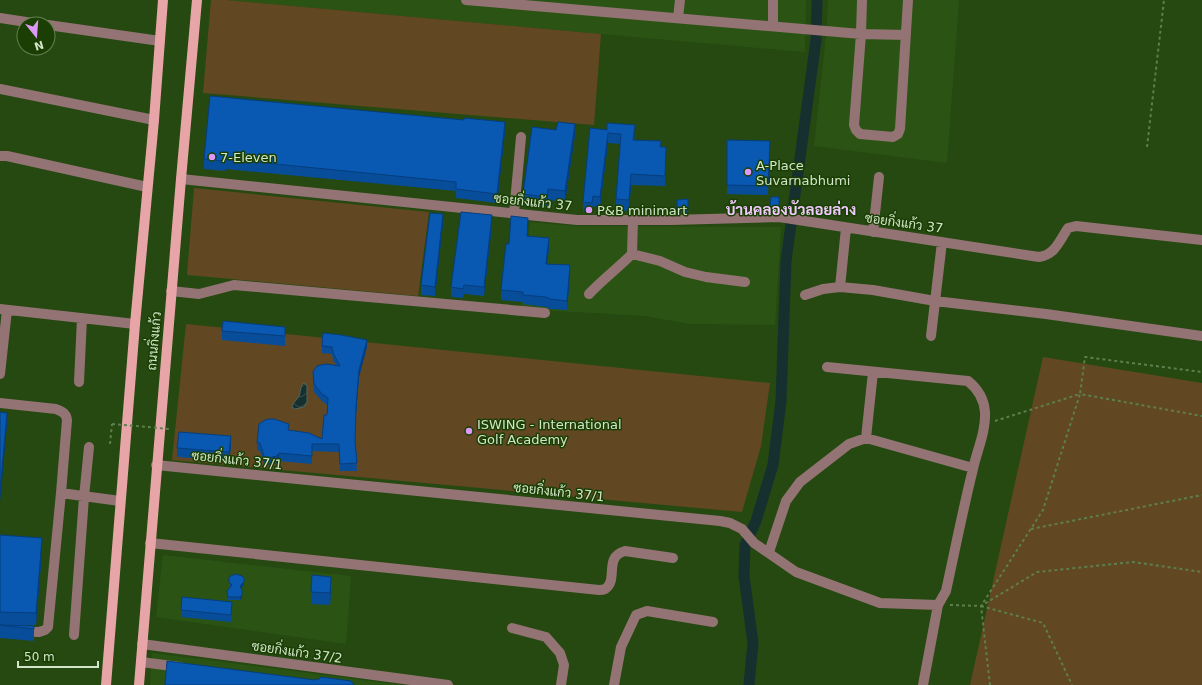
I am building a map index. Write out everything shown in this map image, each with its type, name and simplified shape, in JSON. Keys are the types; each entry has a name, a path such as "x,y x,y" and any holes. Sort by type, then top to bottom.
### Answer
{"main road":[{"name":"ถนนกิ่งแก้ว","path":"106,685 134,324 154,120 163,0"},
{"name":"ถนนกิ่งแก้ว","path":"139,685 180,179 197,0"}],"street":[{"path":"466,0 861,34 906,35"},
{"path":"678,18 680,0"},
{"path":"773,0 773,26"},
{"path":"862,0 854,125 860,134 893,137 898,134 900,129 908,0"},
{"path":"0,18 16,20"},
{"path":"56,26 160,41"},
{"path":"0,90 154,120"},
{"path":"514,213 521,137"},
{"path":"0,156 147,186"},
{"path":"873,232 879,177"},
{"name":"ซอยกิ่งแก้ว 37","path":"180,179 577,220 671,220 779,217 1039,257 1046,256 1052,252 1068,228 1076,226 1202,240"},
{"path":"588,294 632,254 633,220"},
{"path":"840,287 846,228"},
{"path":"931,336 942,242"},
{"path":"632,254 660,261 685,272 706,277 745,282"},
{"path":"171,291 198,294 234,285 545,313"},
{"path":"805,295 840,287 873,290 935,301 1054,315 1202,336"},
{"path":"0,374 3,310 134,324"},
{"path":"79,382 82,318"},
{"path":"827,367 968,382 975,387 980,394 985,412 984,430 973,468 946,591 938,605 923,685"},
{"path":"866,438 873,372"},
{"path":"0,403 56,409 63,412 67,420 48,627 39,632 0,631"},
{"path":"769,552 786,501 800,482 849,444 866,438 973,468"},
{"path":"74,635 89,447"},
{"name":"ซอยกิ่งแก้ว 37/1","path":"156,465 720,521 730,523 742,529 754,543 796,572 880,603 938,605"},
{"path":"61,493 120,501"},
{"path":"150,543 599,590 605,589 610,583 614,557 619,553 625,551 673,558"},
{"path":"614,685 621,647 636,615 647,611 713,622"},
{"path":"512,628 546,637 560,653 564,665 561,685"},
{"name":"ซอยกิ่งแก้ว 37/2","path":"142,644 448,685"},
{"path":"141,662 186,668"}],"path":[{"path":"1147,147 1164,0"},
{"path":"990,685 981,606 1043,510 1080,394 1084,357 1202,372"},
{"path":"984,425 1080,394 1202,416"},
{"path":"110,444 112,424 170,429"},
{"path":"1031,529 1202,495"},
{"path":"981,606 1037,572 1133,562 1202,572"},
{"path":"938,605 981,606 1043,623 1072,685"}],"shaded area":[{"path":"211,0 226,0 601,34 594,125 203,93"},
{"path":"226,0 806,0 805,52 601,34"},
{"path":"828,0 959,0 947,163 814,146 827,27"},
{"path":"194,188 429,212 418,296 187,275"},
{"path":"530,222 573,226 781,227 775,325 689,324 646,316 521,309"},
{"name":"ISWING - International Golf Academy","path":"186,324 770,383 761,446 742,512 172,460"},
{"path":"1043,357 1202,383 1202,685 970,685"},
{"path":"163,555 351,576 346,644 156,617"},
{"path":"152,653 401,685 150,685"}],"water":[{"path":"304,383 307,386 307,402 304,407 295,409 292,407 299,396 301,387"}],"building":[{"path":"210,96 464,120 464,118 505,122 497,194 456,189 456,182 225,159 225,161 204,159"},
{"path":"558,122 575,124 565,191 548,189 547,197 523,194 532,127 556,130"},
{"path":"607,123 635,125 633,140 661,141 660,147 666,147 665,176 631,174 629,200 616,199 621,134 608,133 600,197 593,196 592,203 583,202 590,128 607,130"},
{"path":"727,140 770,141 768,186 727,185"},
{"path":"771,197 779,197 779,207 770,207"},
{"path":"688,199 688,210 677,210 677,200"},
{"path":"461,212 492,215 484,287 464,285 463,289 451,287"},
{"path":"430,213 443,214 435,287 421,285"},
{"path":"511,216 528,218 527,236 549,238 546,264 570,265 567,301 523,295 523,292 501,290 506,244 509,244"},
{"path":"223,321 285,327 285,336 222,331"},
{"path":"323,333 367,340 359,370 356,406 355,441 357,463 340,464 339,444 312,444 312,456 279,453 277,456 267,458 264,456 260,443 257,443 259,424 265,420 274,419 289,424 288,430 309,433 322,439 324,415 327,415 328,398 322,394 314,384 313,372 317,366 321,365 326,364 340,366 333,353 332,347 322,346"},
{"path":"0,412 7,413 0,491"},
{"path":"179,432 231,436 229,452 177,448"},
{"path":"0,535 42,538 36,613 0,612"},
{"path":"235,574 244,578 244,582 240,586 242,595 240,597 228,597 227,591 232,585 229,582 229,577"},
{"path":"312,575 331,577 330,593 311,592"},
{"path":"182,597 232,602 231,615 181,610"},
{"path":"0,625 34,626 34,629"},
{"path":"167,661 315,680 321,677 351,681 354,685 165,685"}],"waterway":[{"path":"749,685 753,643 744,576 745,545 756,521 773,465 781,401 786,261 816,40 817,0"}],"place":[{"name":"7-Eleven","path":"212,157"},
{"name":"A-Place Suvarnabhumi","path":"748,172"},
{"name":"P&B minimart","path":"589,210"},
{"name":"ISWING - International Golf Academy","path":"469,431"}],"district":[{"name":"บ้านคลองบัวลอยล่าง","path":"791,210"}]}
